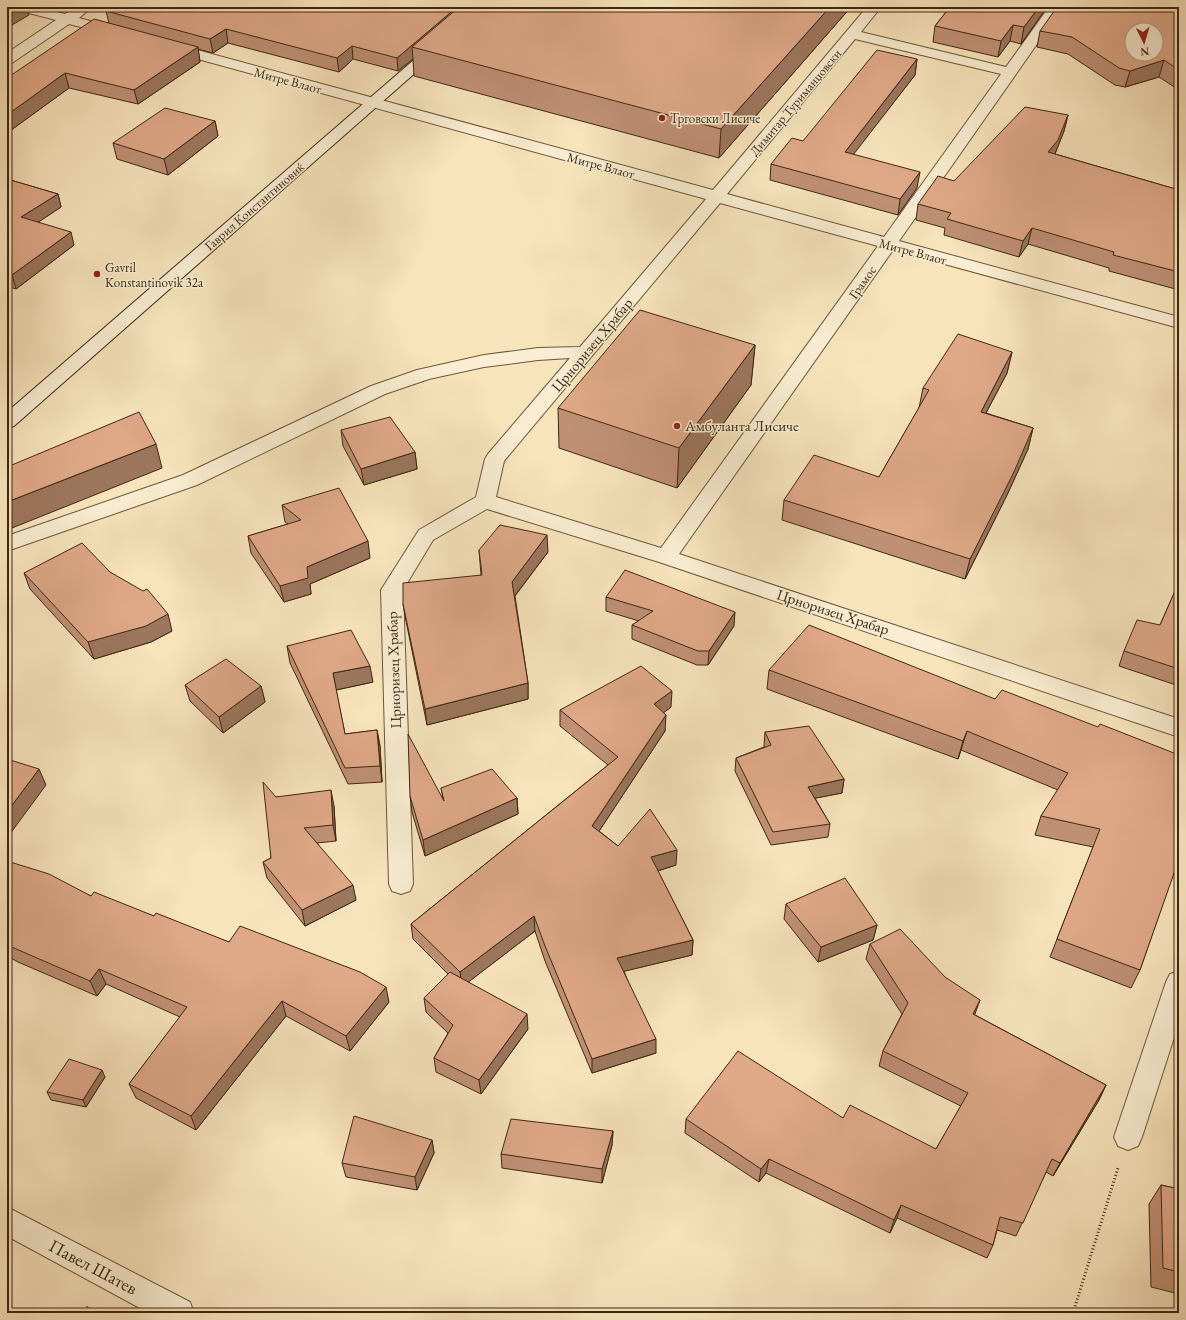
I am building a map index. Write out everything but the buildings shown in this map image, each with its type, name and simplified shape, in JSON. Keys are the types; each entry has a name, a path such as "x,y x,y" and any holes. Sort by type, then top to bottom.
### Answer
{"street":[{"path":"22,7 128,36"},
{"path":"7,60 85,7"},
{"name":"Гаврил Константиновиќ","path":"7,422 483,7"},
{"name":"Димитар Туриманџовски","path":"717,196 874,7"},
{"name":"Грамос","path":"666,557 1056,7"},
{"path":"851,34 1010,72"},
{"name":"Митре Влаот","path":"158,44 1179,323"},
{"name":"Црноризец Храбар","path":"401,884 392,590 426,535 485,501 495,459 717,196"},
{"path":"7,544 190,480 220,467 378,390 424,374 484,361 538,354 586,352"},
{"name":"Црноризец Храбар","path":"485,501 666,557 1179,728"},
{"path":"1128,1137 1179,982"},
{"name":"Павел Шатев","path":"7,1221 179,1313"}],"path":[{"path":"1073,1313 1128,1137"}],"place":[{"name":"Трговски Лисиче","path":"662,118"},
{"name":"Gavril Konstantinovik 32a","path":"97,274"},
{"name":"Амбуланта Лисиче","path":"677,426"}]}
